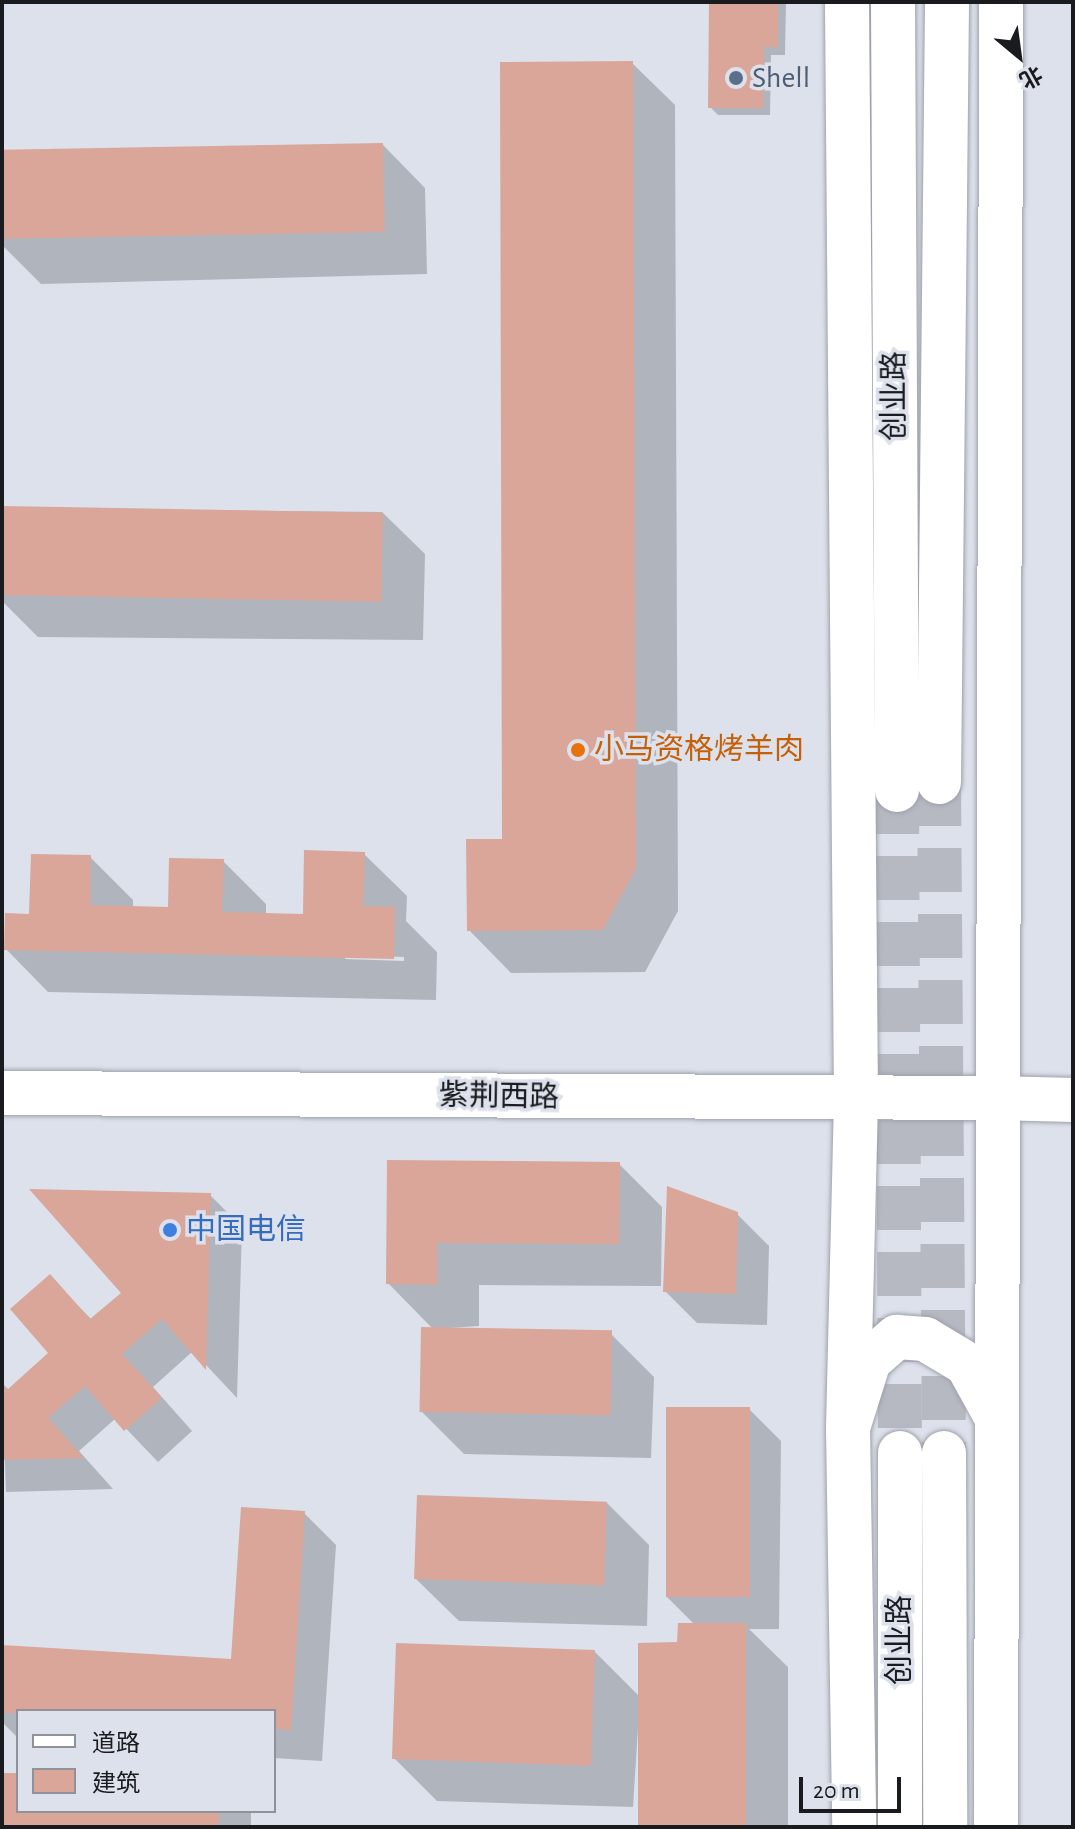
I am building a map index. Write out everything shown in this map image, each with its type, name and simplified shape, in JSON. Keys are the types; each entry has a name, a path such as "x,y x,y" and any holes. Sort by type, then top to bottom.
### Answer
{"street":[{"path":"847,2 856,1100 848,1428 854,1827"},
{"name":"创业路","path":"893,2 918,786 947,2"},
{"path":"996,1827 994,1413 1001,2"},
{"name":"紫荆西路","path":"2,1093 1073,1100"},
{"path":"848,1428 869,1361 897,1337 925,1339 967,1364 994,1413"},
{"name":"创业路","path":"900,1453 900,1827"},
{"name":"创业路","path":"944,1453 945,1827"}],"building":[{"name":"Shell","path":"709,2 778,2 778,47 764,47 763,108 708,108"},
{"path":"633,61 636,868 603,930 467,931 466,839 502,839 500,62"},
{"path":"383,143 385,232 4,239 2,150"},
{"path":"2,506 383,513 381,602 2,595"},
{"path":"304,850 365,852 363,906 395,907 394,959 4,950 5,913 29,914 31,854 91,855 90,905 168,907 169,858 224,859 222,912 303,914"},
{"path":"387,1160 620,1162 619,1244 437,1243 437,1285 386,1284"},
{"path":"667,1186 738,1212 736,1294 663,1292"},
{"path":"29,1189 211,1193 206,1370 162,1319 122,1354 162,1398 124,1431 85,1386 48,1418 84,1458 2,1460 2,1384 7,1390 48,1353 10,1309 50,1274 90,1319 121,1293"},
{"path":"421,1327 612,1330 610,1415 420,1412"},
{"path":"666,1407 750,1407 750,1597 666,1597"},
{"path":"417,1495 607,1502 604,1586 414,1579"},
{"path":"241,1507 305,1511 291,1730 276,1729 276,1709 16,1709 16,1713 2,1713 2,1645 231,1659"},
{"path":"678,1623 746,1623 746,1827 638,1827 638,1643 677,1642"},
{"path":"396,1643 595,1650 591,1766 392,1759"},
{"path":"2,1773 16,1773 16,1813 219,1813 219,1827 2,1827"}],"tunnel":[{"path":"939,782 944,1453"},
{"path":"897,790 900,1453"}],"place":[{"name":"Shell","path":"736,78"},
{"name":"小马资格烤羊肉","path":"578,750"},
{"name":"中国电信","path":"170,1230"}]}
